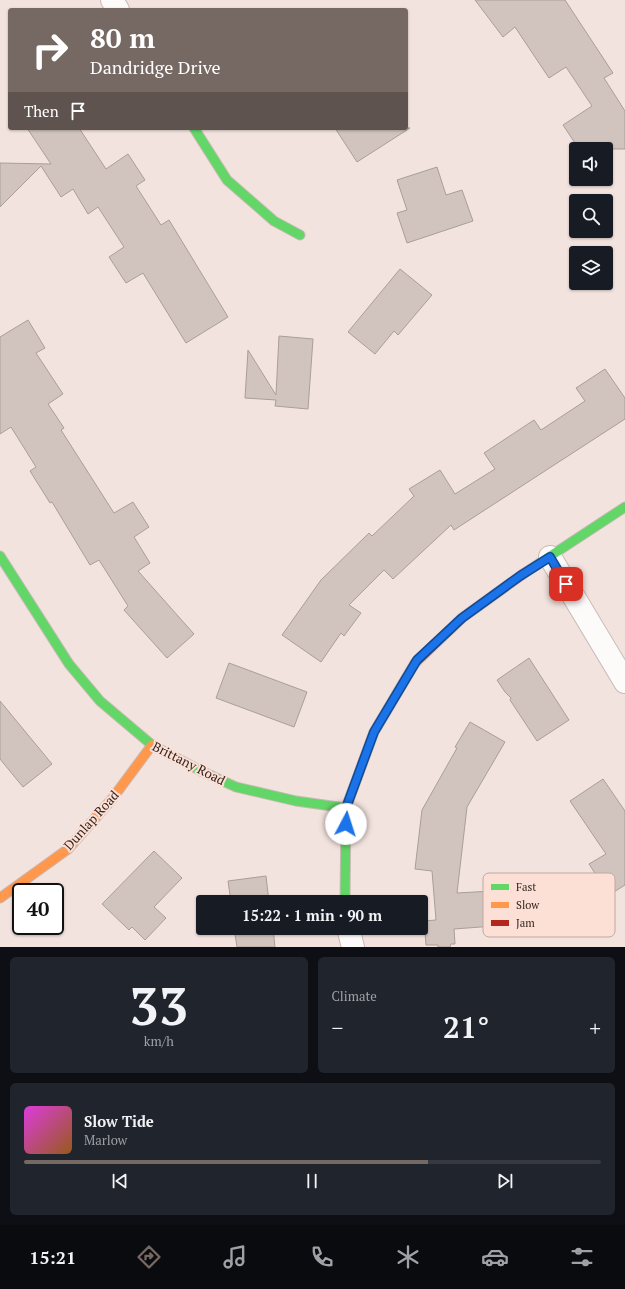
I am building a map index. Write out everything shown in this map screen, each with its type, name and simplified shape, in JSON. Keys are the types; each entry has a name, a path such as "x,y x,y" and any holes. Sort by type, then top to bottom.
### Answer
{"street":[{"path":"195,130 227,180 274,221 300,235"},
{"path":"345,895 346,808 374,732 417,660 462,618 520,576 625,508"},
{"name":"Brittany Road","path":"0,556 69,664 100,701 152,745 200,771 236,787 296,801 346,808"},
{"path":"550,557 625,682"},
{"name":"Dunlap Road","path":"0,898 68,849 112,800 152,745"},
{"path":"350,935 353,947"}],"building":[{"path":"475,0 565,0 613,73 604,78 625,111 625,149 613,149 613,142 574,142 563,125 592,106 566,67 549,78 515,27 503,37"},
{"path":"28,130 80,130 106,169 128,154 145,180 136,186 161,225 169,220 228,317 186,343 143,273 126,283 109,257 124,247 98,207 88,214 73,189 61,197 41,166 0,207 0,163 51,164"},
{"path":"336,130 407,130 357,162"},
{"path":"437,167 446,195 462,190 473,221 407,243 397,213 407,210 397,180"},
{"path":"400,269 432,295 398,335 394,331 375,354 348,332"},
{"path":"28,320 45,348 36,353 63,394 48,404 64,428 61,430 114,513 133,502 149,527 134,537 150,563 138,571 194,634 167,658 124,610 128,606 99,560 90,565 52,502 50,503 30,471 36,467 11,427 0,434 0,337"},
{"path":"279,336 313,339 308,409 275,406 276,400 245,398 248,350 276,395"},
{"path":"605,369 625,398 625,419 454,530 451,525 393,579 384,570 349,605 361,613 344,636 341,633 321,662 282,635 321,580 369,533 372,536 414,496 409,489 440,470 455,494 495,469 484,453 534,420 541,430 585,401 576,388"},
{"path":"529,658 569,720 537,741 510,700 511,698 497,680"},
{"path":"229,663 307,692 294,727 216,698"},
{"path":"0,701 52,764 23,787 0,759"},
{"path":"470,722 505,742 467,807 457,893 483,892 483,927 454,929 455,944 451,944 450,947 438,947 438,945 426,945 425,935 428,935 428,921 436,920 432,871 415,869 422,810 457,748 455,747"},
{"path":"603,779 625,811 625,885 615,891 615,873 595,873 589,864 606,854 570,801"},
{"path":"154,851 182,878 154,907 166,918 145,940 132,927 129,930 102,904"},
{"path":"266,876 268,895 230,895 228,881"},
{"path":"235,935 274,935 275,947 237,947"}],"traffic: fast":[{"path":"195,130 227,180 274,221 300,235"},
{"path":"523,574 625,507"},
{"path":"0,556 69,664 100,701 152,745 201,771 236,787 296,801 346,808"},
{"path":"345,895 346,808 374,732 415,663"}],"traffic: slow":[{"path":"0,898 68,849 112,799 152,745"}],"traffic: jam":[{"path":"415,663 462,618 523,574"}],"route":[{"path":"346,824 346,808 374,732 417,660 462,618 520,576 550,557 566,584"}]}
